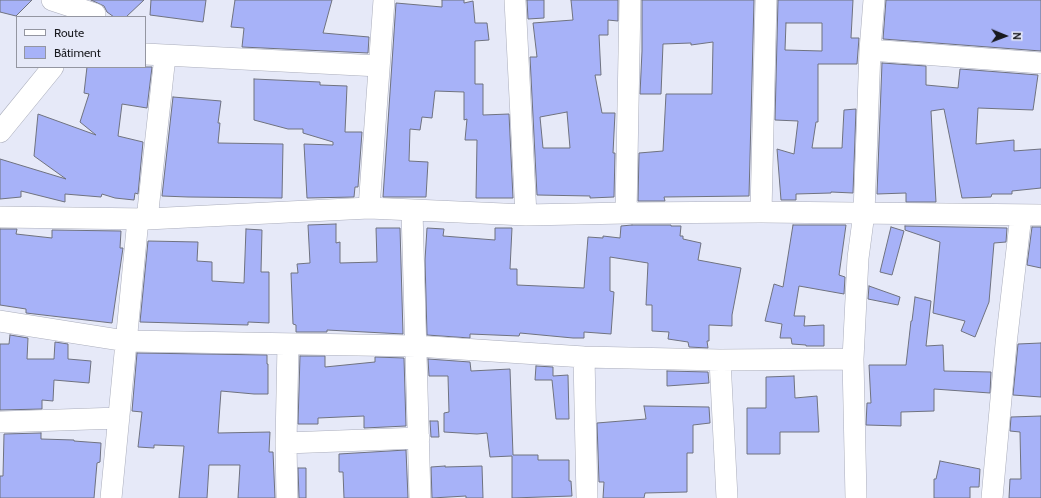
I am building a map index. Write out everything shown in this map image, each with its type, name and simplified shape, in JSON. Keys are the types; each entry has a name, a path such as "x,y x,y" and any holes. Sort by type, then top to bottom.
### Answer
{"street":[{"path":"52,0 99,10"},
{"path":"369,208 384,0"},
{"path":"514,0 526,215"},
{"path":"626,213 630,0"},
{"path":"761,212 766,0"},
{"path":"856,498 853,359 858,258 864,213 870,50 874,0"},
{"path":"870,50 1041,63"},
{"path":"146,54 379,66"},
{"path":"111,498 126,341 165,56"},
{"path":"0,132 8,110 52,68"},
{"path":"0,217 142,219 369,208 526,215 761,212 1031,215 1006,344 992,498"},
{"path":"412,210 420,498"},
{"path":"0,321 126,341 416,346 584,357 720,360 853,359"},
{"path":"287,498 286,443 288,344"},
{"path":"584,357 587,498"},
{"path":"720,360 727,498"},
{"path":"0,422 119,418"},
{"path":"286,443 419,438"}],"building":[{"path":"0,0 32,0 16,16 0,12"},
{"path":"91,0 144,0 127,16 113,16 107,12 104,6"},
{"path":"151,0 206,0 203,22 150,15"},
{"path":"235,0 332,0 323,33 369,37 368,53 242,47 244,28 231,27"},
{"path":"442,0 464,0 464,3 473,1 475,23 487,23 489,40 475,41 475,84 483,84 483,115 509,114 513,198 476,198 477,140 465,140 467,119 464,120 464,92 435,91 432,118 422,117 420,130 410,129 409,161 428,162 426,197 383,197 396,3 442,7"},
{"path":"527,0 544,0 544,18 528,19"},
{"path":"571,0 618,0 618,21 608,20 608,35 599,35 601,75 595,75 602,113 615,113 613,153 615,153 614,197 590,198 590,196 537,195 530,57 537,57 533,23 573,20","holes":["567,112 570,148 543,148 540,117"]},
{"path":"642,0 754,0 749,196 664,197 665,201 638,201 639,153 663,151 666,94 712,94 713,42 691,45 691,43 663,44 661,94 640,94"},
{"path":"778,0 853,0 851,38 859,38 857,64 818,64 818,122 816,122 812,148 842,148 844,110 856,109 853,193 831,192 796,194 796,200 781,200 777,149 794,154 798,121 775,120","holes":["786,23 822,23 822,51 785,50"]},
{"path":"886,0 1041,0 1041,51 883,39"},
{"path":"882,63 926,66 926,85 958,88 960,69 1038,75 1033,110 978,108 976,144 1014,140 1014,151 1041,149 1041,188 1012,191 1012,194 992,194 991,197 962,198 944,109 931,111 936,202 906,202 906,193 877,194"},
{"path":"152,67 147,108 122,104 118,136 143,142 138,194 135,193 134,200 115,198 102,194 101,197 65,194 65,202 21,191 21,197 0,199 0,159 66,179 34,156 38,114 96,135 80,122 89,94 84,93 87,68"},
{"path":"254,79 320,82 320,85 347,86 345,132 362,132 358,187 355,187 354,197 307,198 304,144 333,145 333,142 303,133 303,129 288,129 254,120"},
{"path":"173,97 221,101 218,123 220,123 218,143 283,144 282,198 162,196"},
{"path":"336,224 336,243 340,242 340,263 377,262 376,228 400,228 403,334 327,330 327,332 296,332 296,325 293,324 291,273 298,273 297,264 310,263 308,225"},
{"path":"793,225 846,225 839,275 845,277 844,294 799,286 794,316 805,316 804,326 824,325 824,346 792,344 791,338 780,338 782,324 765,321 774,284 783,287"},
{"path":"621,226 681,226 680,236 683,236 683,239 701,243 698,260 741,268 732,315 732,326 709,325 709,341 707,341 708,348 689,347 688,342 668,339 669,332 652,331 652,305 646,305 648,263 610,257 610,291 614,292 611,334 584,332 584,338 520,333 519,336 470,334 470,338 427,335 425,260 427,228 444,229 443,236 495,240 495,228 512,228 510,269 517,269 517,285 584,288 588,237 603,238 603,236 620,238"},
{"path":"905,226 1007,228 1006,242 994,243 989,302 975,337 961,331 965,321 933,313 940,242 905,230"},
{"path":"891,227 904,231 892,275 880,272"},
{"path":"1032,227 1041,227 1041,268 1027,265"},
{"path":"0,229 17,229 16,234 52,238 52,230 121,231 120,248 123,248 112,323 26,313 26,309 0,305"},
{"path":"246,229 262,230 261,272 269,272 269,323 248,322 248,325 140,322 148,241 198,242 197,261 212,262 212,281 244,283"},
{"path":"869,286 900,297 898,305 868,299"},
{"path":"915,297 931,301 926,346 943,345 944,371 991,372 990,393 934,389 934,411 901,412 901,426 866,425 867,403 871,403 869,365 906,365"},
{"path":"10,335 28,338 27,359 54,359 55,342 68,344 68,359 91,361 89,383 54,380 53,401 42,400 42,409 0,410 0,344 9,344"},
{"path":"1041,343 1041,397 1013,395 1018,344"},
{"path":"137,353 267,355 268,394 221,391 218,433 270,432 269,452 273,452 275,498 238,498 240,465 209,465 207,498 179,498 184,446 154,445 154,448 138,447 142,412 132,411"},
{"path":"300,356 325,356 325,367 375,362 375,357 404,358 406,426 364,428 364,416 318,418 318,424 298,424"},
{"path":"428,359 470,362 471,371 510,369 513,455 538,455 538,460 569,460 569,481 571,481 572,496 512,498 512,456 490,457 487,433 477,434 444,432 444,413 449,412 448,376 429,376"},
{"path":"536,366 553,367 553,376 568,375 569,419 556,419 552,380 535,380"},
{"path":"667,371 708,372 709,383 667,386"},
{"path":"794,376 795,398 817,396 819,432 780,432 780,454 747,454 747,408 766,408 766,377"},
{"path":"644,406 709,407 710,423 693,425 693,453 687,453 687,492 645,493 644,498 603,498 604,482 599,482 597,423 646,419"},
{"path":"1041,416 1041,498 1009,498 1010,479 1021,479 1020,432 1010,431 1011,417"},
{"path":"430,421 438,421 439,437 431,437"},
{"path":"41,433 41,439 101,443 100,462 97,463 94,498 0,498 0,476 3,476 4,434"},
{"path":"406,450 408,498 344,498 343,472 339,472 339,454"},
{"path":"940,461 980,469 979,487 970,487 970,498 934,498 934,479 936,479"},
{"path":"482,466 483,498 466,498 466,496 432,498 431,467"},
{"path":"298,468 306,468 306,498 299,498"}]}
